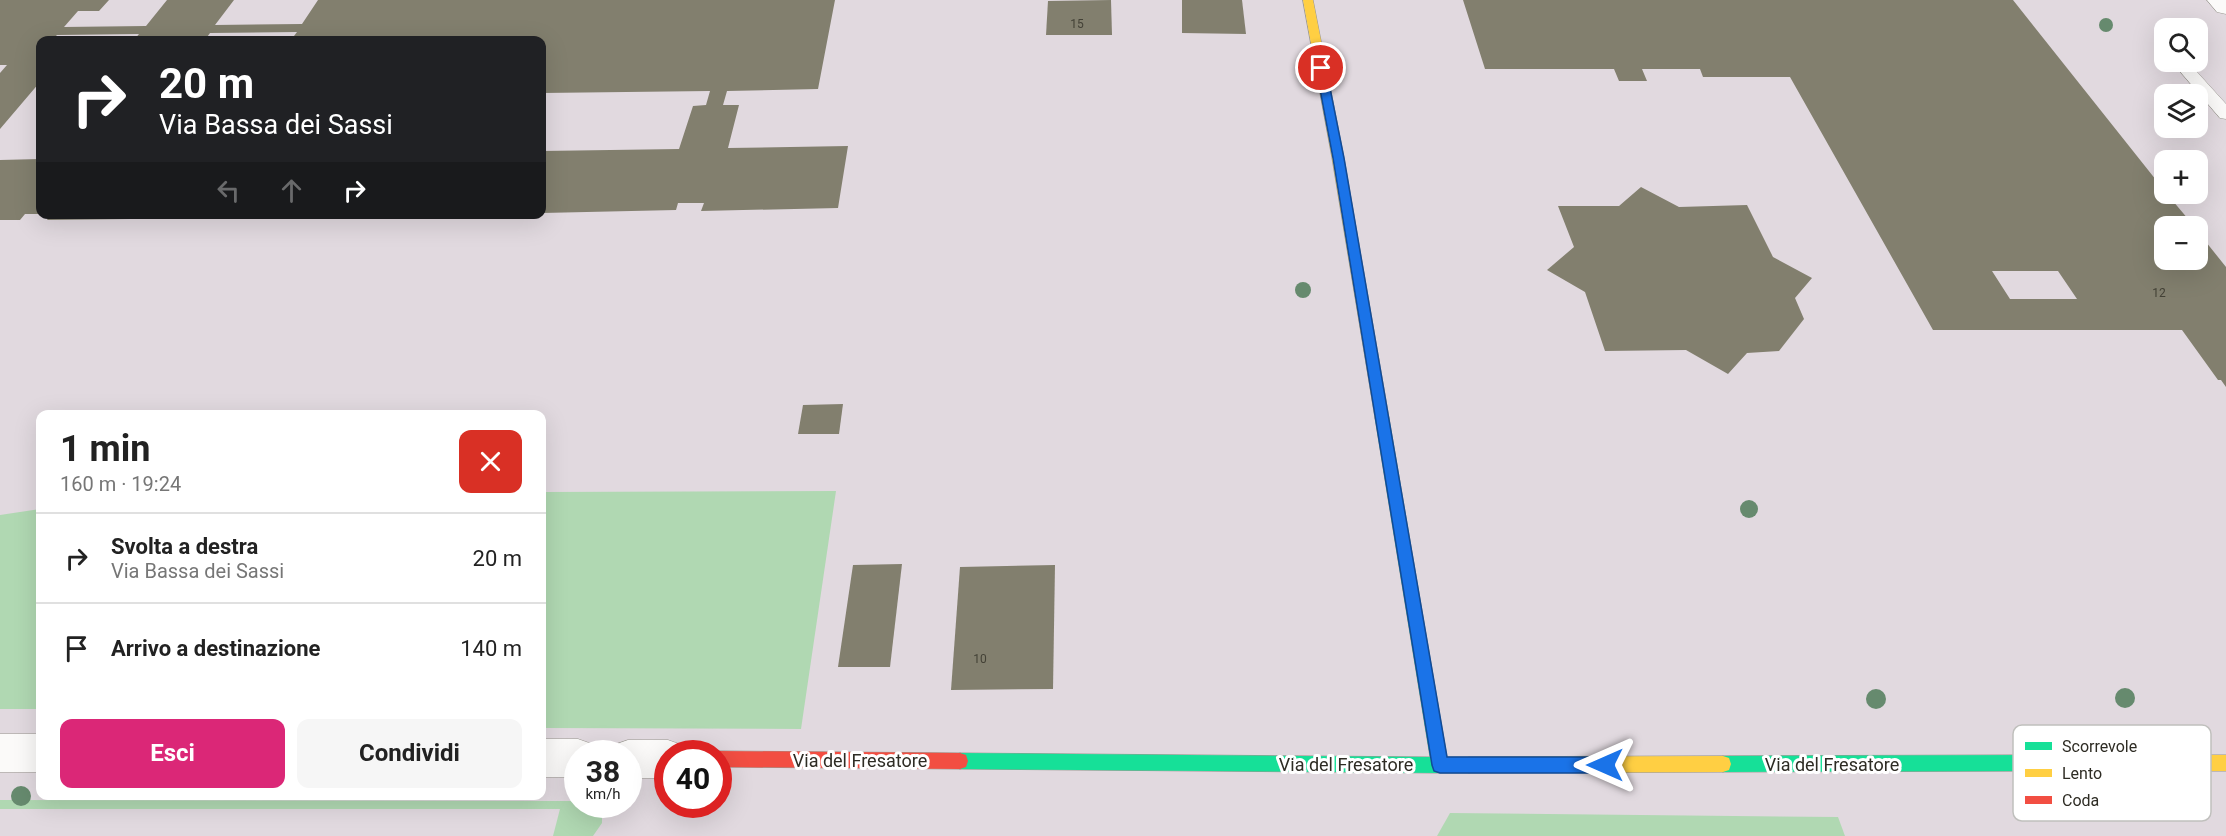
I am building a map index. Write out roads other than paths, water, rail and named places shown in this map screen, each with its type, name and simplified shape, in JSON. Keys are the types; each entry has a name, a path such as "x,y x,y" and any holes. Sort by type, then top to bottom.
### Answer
{"street":[{"path":"1308,0 1338,158 1440,765"},
{"path":"2219,0 2226,7"},
{"path":"0,753 36,753"},
{"path":"546,758 564,758"},
{"name":"Via del Fresatore","path":"732,759 1440,765 2013,764"},
{"name":"Via del Fresatore","path":"2211,763 2226,763"}],"lane":[{"path":"2189,72 2226,114"}]}
